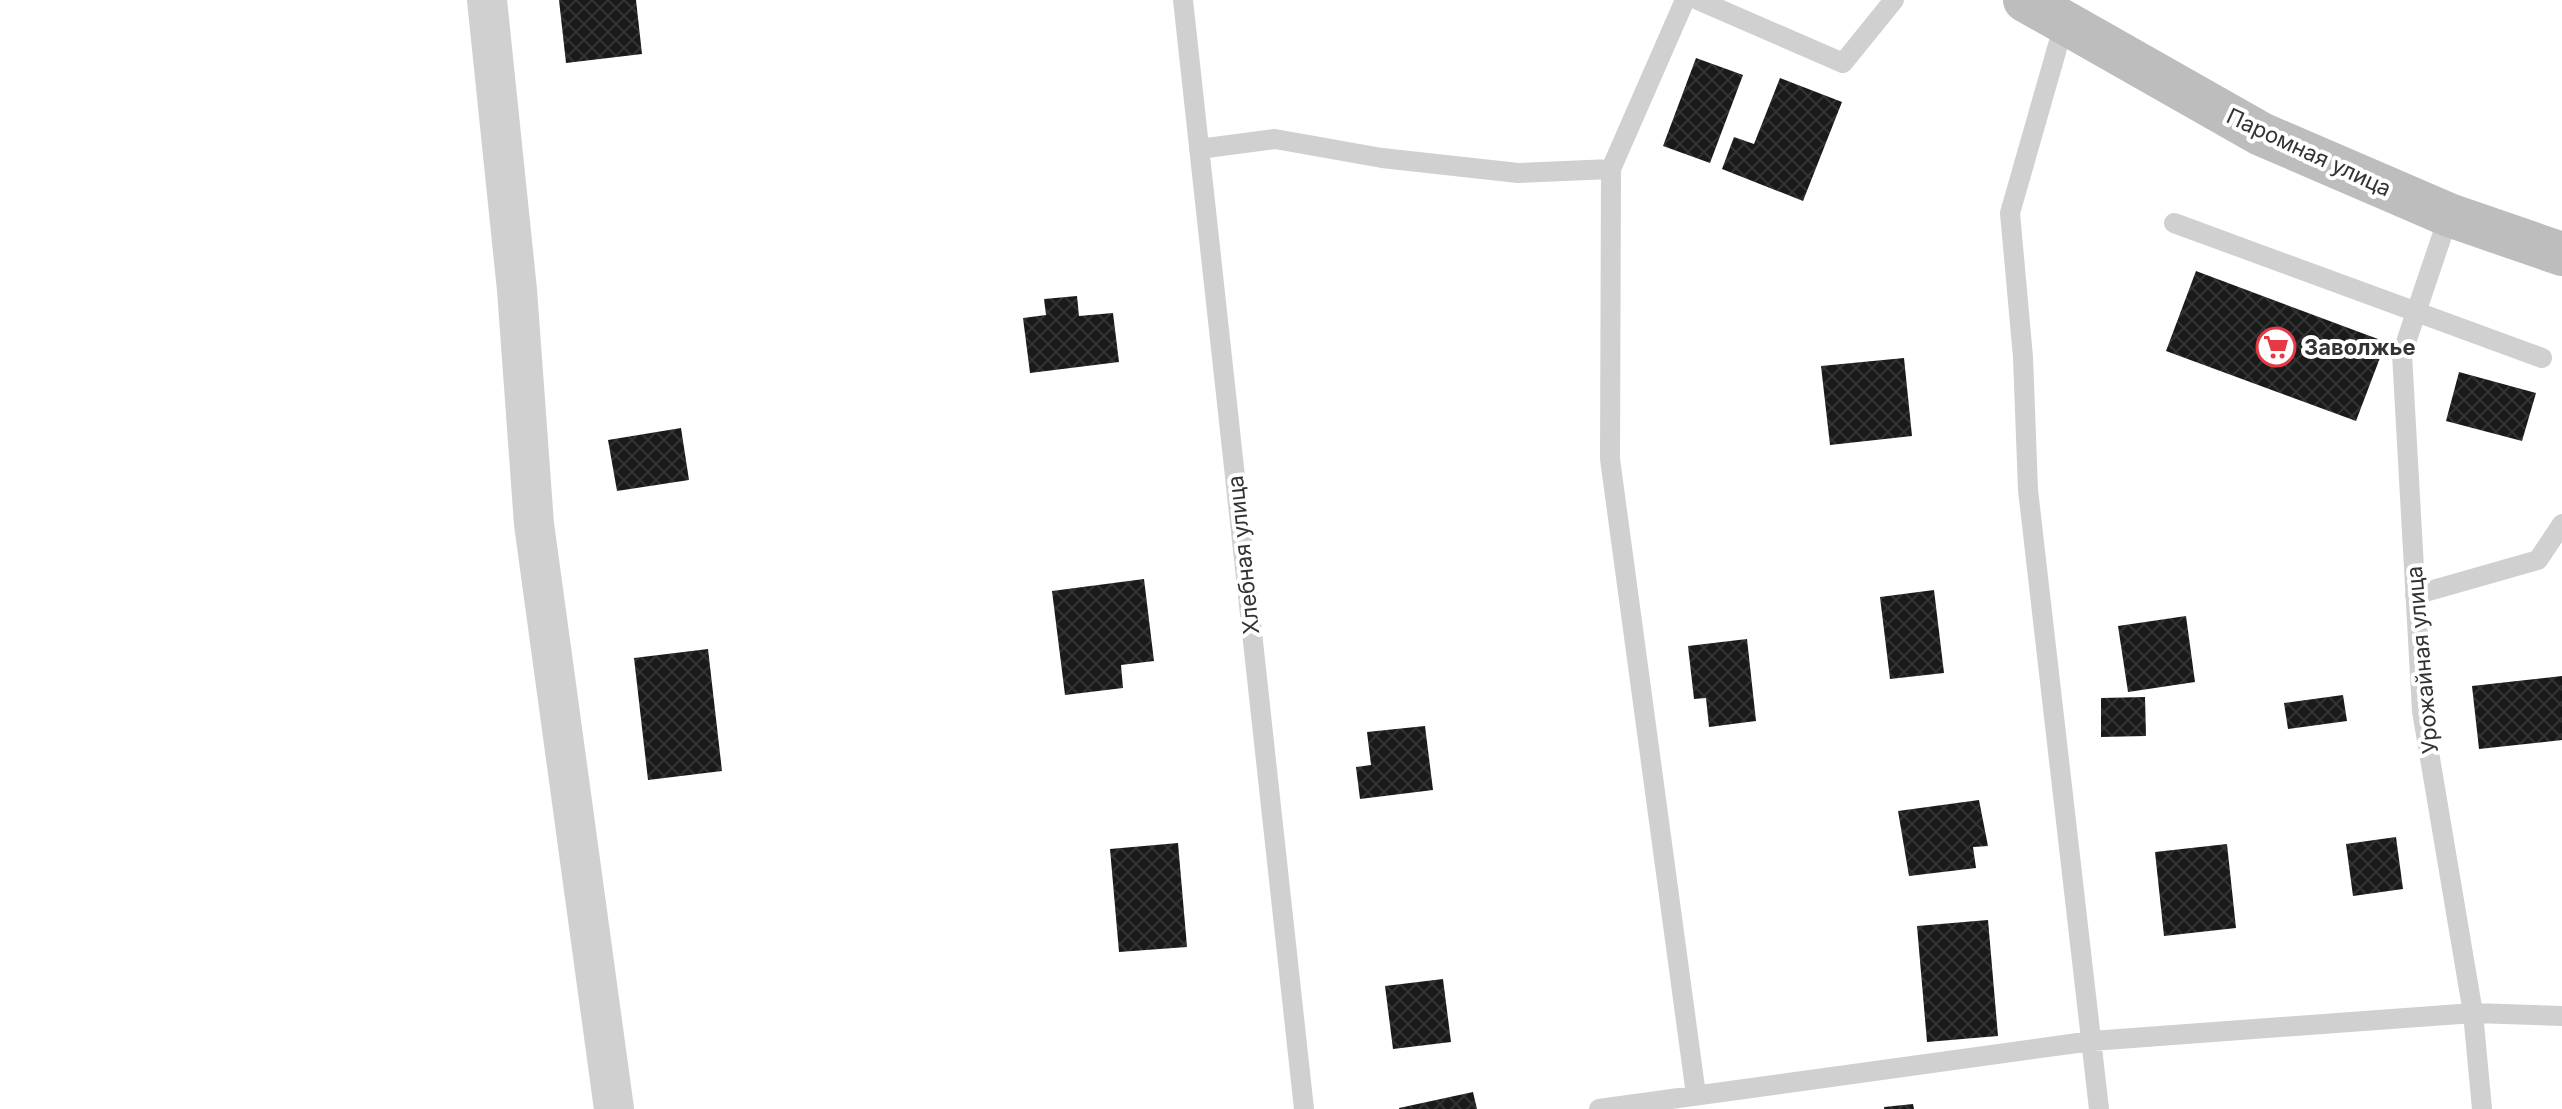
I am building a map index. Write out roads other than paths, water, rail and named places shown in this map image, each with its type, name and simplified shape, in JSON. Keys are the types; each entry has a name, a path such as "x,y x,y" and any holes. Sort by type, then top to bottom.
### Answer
{"street":[{"path":"487,0 517,290 534,524 614,1109"},
{"name":"Паромная улица","path":"2025,0 2261,134 2449,215 2562,254"}],"lane":[{"name":"Хлебная улица","path":"1183,0 1304,1109"},
{"path":"1685,0 1611,169 1610,459 1696,1095"},
{"path":"1698,0 1843,63 1894,0"},
{"path":"2064,24 2010,213 2023,357 2028,490 2099,1109"},
{"path":"1199,149 1275,139 1382,158 1518,173 1611,169"},
{"name":"Урожайная улица","path":"2449,215 2402,354 2422,711 2473,1013 2482,1109"},
{"path":"2174,223 2542,358"},
{"path":"2415,595 2538,560 2562,524"},
{"path":"1599,1109 2092,1041 2473,1013 2562,1016"}],"place":[{"name":"Заволжье","path":"2276,347"}]}
